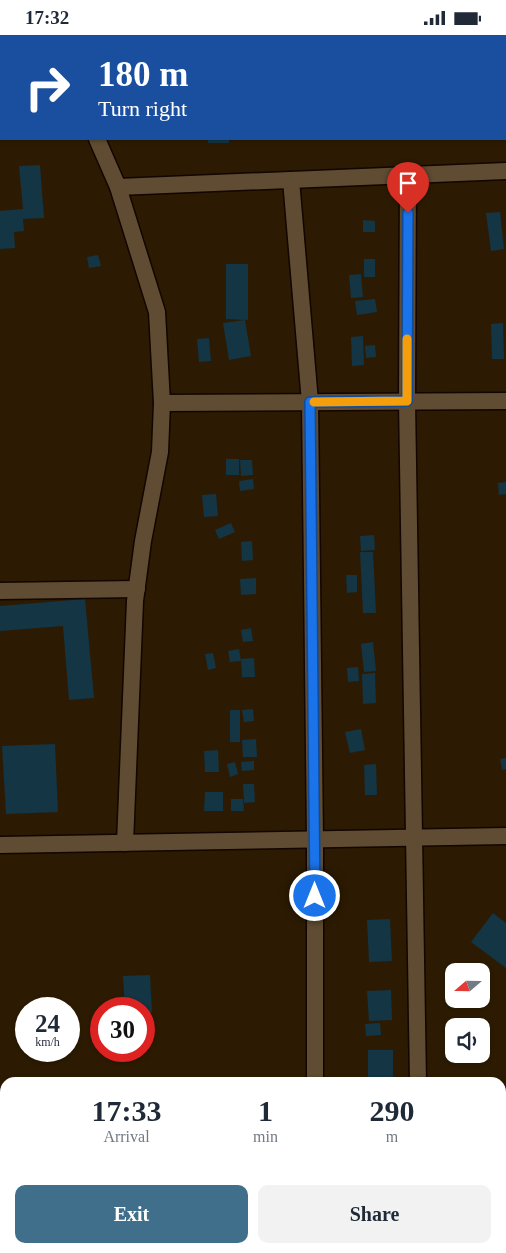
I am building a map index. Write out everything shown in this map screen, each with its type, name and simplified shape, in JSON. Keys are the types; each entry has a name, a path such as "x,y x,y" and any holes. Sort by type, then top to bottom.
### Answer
{"street":[{"path":"97,140 118,187 157,312 162,403 160,452 143,541 137,589 125,843"},
{"path":"118,187 506,171"},
{"path":"408,175 407,401 418,1077"},
{"path":"291,179 310,402 315,840 315,1077"},
{"path":"162,403 506,401"},
{"path":"0,591 137,589"},
{"path":"0,845 506,836"}],"building":[{"path":"208,140 229,140 229,143 208,143"},
{"path":"40,165 44,218 23,219 24,231 14,232 15,248 0,249 0,211 23,209 19,166"},
{"path":"500,212 504,249 491,251 486,213"},
{"path":"363,220 375,221 375,232 363,232"},
{"path":"98,255 101,266 89,268 87,257"},
{"path":"364,259 375,259 375,277 364,277"},
{"path":"226,264 248,264 248,320 226,319"},
{"path":"361,274 363,297 351,298 349,275"},
{"path":"375,299 377,312 357,315 355,301"},
{"path":"245,320 251,356 229,360 223,323"},
{"path":"503,323 504,359 492,359 491,324"},
{"path":"363,336 364,365 352,366 351,337"},
{"path":"209,338 211,361 199,362 197,339"},
{"path":"375,345 376,357 366,358 365,346"},
{"path":"226,459 239,459 239,475 226,475"},
{"path":"240,460 252,460 253,475 241,476"},
{"path":"253,479 254,489 240,491 239,481"},
{"path":"506,482 506,494 499,495 498,483"},
{"path":"216,494 218,516 204,517 202,495"},
{"path":"231,523 235,532 219,539 215,530"},
{"path":"374,535 375,550 361,551 360,536"},
{"path":"252,541 253,560 242,561 241,542"},
{"path":"360,552 373,552 376,613 363,613"},
{"path":"346,575 357,575 357,592 347,593"},
{"path":"256,578 256,594 241,595 240,579"},
{"path":"85,599 94,698 69,700 63,626 0,631 0,606"},
{"path":"251,628 253,641 243,642 241,630"},
{"path":"373,642 376,671 364,672 361,644"},
{"path":"239,649 241,661 230,662 228,651"},
{"path":"213,653 216,668 208,670 205,654"},
{"path":"254,658 255,677 242,677 241,659"},
{"path":"358,667 359,681 348,682 347,668"},
{"path":"375,673 376,703 363,704 362,674"},
{"path":"253,709 254,721 244,722 242,710"},
{"path":"230,710 240,710 240,742 230,742"},
{"path":"361,729 365,750 350,753 345,732"},
{"path":"256,739 257,757 243,757 242,740"},
{"path":"55,744 58,812 6,814 2,746"},
{"path":"218,750 219,772 205,772 204,751"},
{"path":"506,758 506,769 502,770 500,759"},
{"path":"254,761 254,770 242,771 241,762"},
{"path":"235,762 238,774 230,777 227,764"},
{"path":"376,764 377,795 365,795 364,765"},
{"path":"243,784 254,784 255,802 244,803"},
{"path":"205,792 223,792 223,811 204,811"},
{"path":"231,799 243,799 244,811 231,811"},
{"path":"493,913 506,923 506,968 471,942"},
{"path":"390,919 392,961 369,962 367,920"},
{"path":"150,975 151,997 124,997 123,976"},
{"path":"391,990 392,1020 369,1021 367,991"},
{"path":"380,1023 381,1035 366,1036 365,1024"},
{"path":"368,1050 393,1050 393,1077 368,1077"}],"slow traffic":[{"path":"314,402 407,401 407,339"}],"route":[{"path":"315,896 310,402 407,401 408,213"}]}
